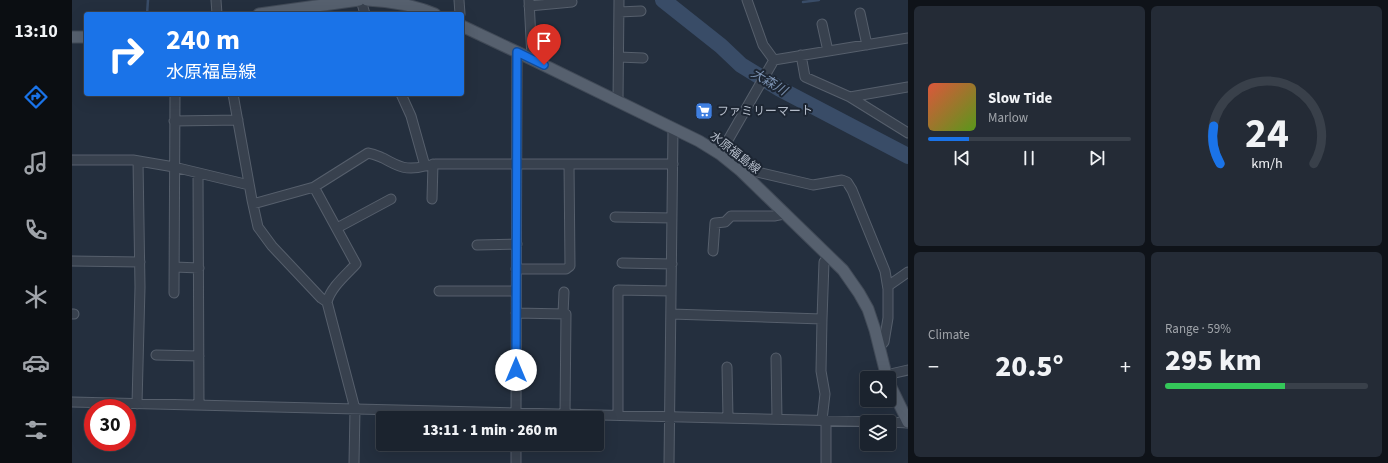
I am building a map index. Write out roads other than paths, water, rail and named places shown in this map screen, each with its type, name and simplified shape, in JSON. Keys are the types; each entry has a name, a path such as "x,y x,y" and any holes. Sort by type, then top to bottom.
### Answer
{"main road":[{"path":"273,12 360,0"},
{"path":"367,0 403,3 430,12"},
{"name":"水原福島線","path":"464,27 699,141 720,154 741,171 843,270 865,304 875,330 886,371"},
{"path":"72,37 84,37"},
{"name":"水原福島線","path":"896,396 908,422"}],"street":[{"path":"216,0 217,12"},
{"path":"360,0 364,12"},
{"path":"459,0 460,12"},
{"path":"618,101 619,0"},
{"path":"747,0 763,46 773,62"},
{"path":"532,59 529,3 572,2"},
{"path":"619,12 641,11"},
{"path":"860,13 867,45"},
{"path":"822,24 828,51"},
{"path":"720,154 773,62 801,55 908,38"},
{"path":"516,411 517,52"},
{"path":"801,55 805,78 850,97 908,133"},
{"path":"619,57 643,58"},
{"path":"850,97 908,87"},
{"path":"174,293 175,96"},
{"path":"232,96 252,204 258,226 272,246 321,298 327,302"},
{"path":"402,96 429,165 432,199"},
{"path":"174,122 238,120"},
{"path":"669,463 673,129"},
{"path":"252,204 314,187 368,153 374,154 407,169 415,169 429,165 673,164"},
{"path":"72,160 138,161 174,167 249,185"},
{"path":"137,404 140,262 138,161"},
{"path":"516,269 566,269 570,266 569,164"},
{"path":"741,171 753,170 813,185 842,180 847,182 852,190 885,271 888,286 888,318 884,342 879,347"},
{"path":"198,173 199,405"},
{"path":"314,187 356,264 333,290 327,302 355,409 354,463"},
{"path":"337,228 391,199"},
{"path":"713,251 714,223 725,222 731,216 774,216 784,214"},
{"path":"615,217 672,218"},
{"path":"477,245 516,244"},
{"path":"826,463 824,420 825,394 821,370 824,262 829,257"},
{"path":"72,260 140,262"},
{"path":"622,263 672,264"},
{"path":"174,267 199,268"},
{"path":"888,286 908,272"},
{"path":"618,415 618,290 671,291"},
{"path":"440,291 516,291"},
{"path":"563,314 564,292"},
{"path":"516,313 566,314 565,411"},
{"path":"671,314 822,319"},
{"path":"156,356 199,356"},
{"path":"776,358 777,419"},
{"path":"727,367 728,418"},
{"path":"896,375 908,370"},
{"path":"72,402 409,411"},
{"path":"604,415 860,421"},
{"path":"896,422 908,422"},
{"path":"516,451 516,463"}],"waterway":[{"path":"147,12 148,0"},
{"name":"大森川","path":"663,0 721,46 741,65 780,89 908,156"},
{"path":"803,2 819,0"}],"place":[{"name":"ファミリーマート","path":"704,111"}]}
